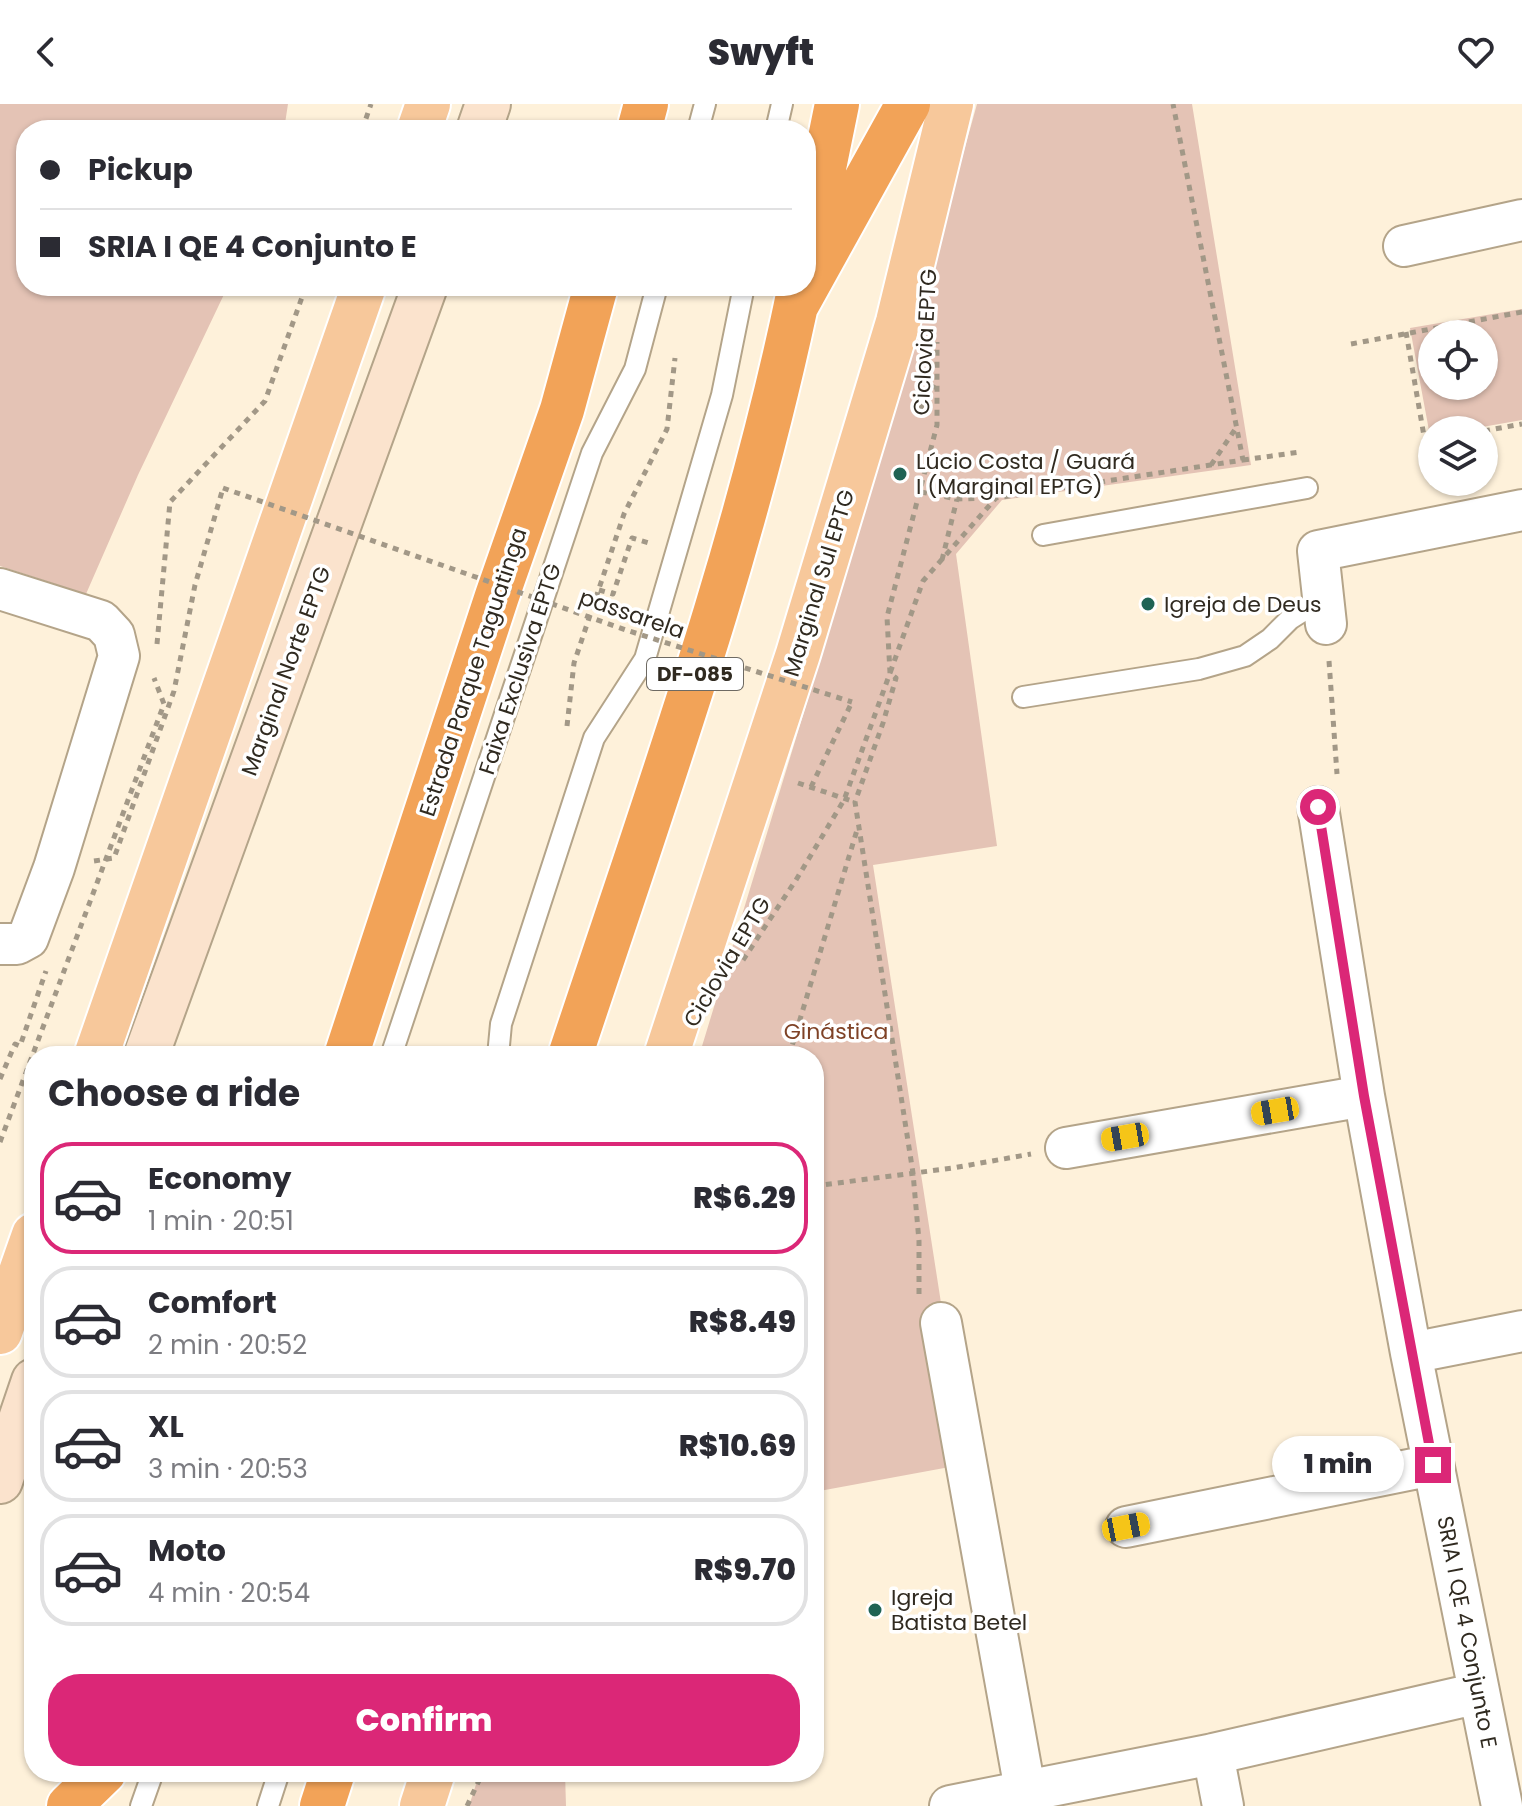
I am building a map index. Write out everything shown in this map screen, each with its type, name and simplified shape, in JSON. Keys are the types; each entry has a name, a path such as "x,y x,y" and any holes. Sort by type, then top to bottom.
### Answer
{"highway":[{"path":"816,207 837,104"},
{"path":"816,265 908,104"},
{"name":"Estrada Parque Taguatinga","path":"349,1046 497,596 562,410 593,296"},
{"name":"DF-085","path":"573,1046 747,509 774,407 798,296"},
{"path":"69,1806 94,1782"},
{"path":"100,1806 108,1782"},
{"path":"322,1806 330,1782"}],"main road":[{"name":"Marginal Sul EPTG","path":"669,1046 798,654 898,322 951,104"},
{"path":"99,1046 361,296"},
{"name":"Marginal Norte EPTG","path":"150,1046 421,296"},
{"path":"0,1332 24,1264"},
{"path":"0,1481 24,1410"},
{"path":"422,1806 430,1782"}],"street":[{"path":"1404,246 1522,220"},
{"path":"1324,611 1318,551 1522,510"},
{"path":"0,589 101,621 114,635 119,656 54,868 28,938 17,944 0,944"},
{"name":"SRIA I QE 4 Conjunto E","path":"1318,807 1364,1096 1411,1353 1502,1806"},
{"path":"1066,1148 1364,1096"},
{"path":"930,1310 1025,1790"},
{"path":"1411,1353 1522,1331"},
{"path":"1126,1527 1433,1465"},
{"path":"950,1806 1213,1754 1479,1693"},
{"path":"1213,1754 1223,1806"}],"lane":[{"name":"Faixa Exclusiva EPTG","path":"394,1046 592,453 635,369 654,296"},
{"path":"499,1046 501,1024 594,738 645,659 722,395 742,296"},
{"path":"1043,535 1307,488"},
{"path":"1023,697 1199,669 1245,656 1270,639 1290,619 1324,611"},
{"path":"141,1806 149,1782"},
{"path":"268,1806 276,1782"}],"path":[{"path":"1173,104 1243,460"},
{"path":"1351,344 1522,312"},
{"path":"1406,332 1421,416"},
{"name":"Ciclovia EPTG","path":"741,963 844,800 890,673 887,617 937,425 937,340"},
{"path":"566,735 574,663 624,514 667,429 675,358"},
{"path":"920,409 935,384"},
{"path":"1498,428 1522,424"},
{"path":"1211,465 1237,427"},
{"path":"921,492 957,499 996,498 1300,452"},
{"name":"passarela","path":"54,868 114,858 174,691 195,585 223,488 626,630 852,702 811,787"},
{"path":"930,1310 919,1241 913,1173 855,802 896,678 890,673 923,581 996,498"},
{"path":"942,561 957,499"},
{"path":"599,590 613,594 632,538 653,544 649,556"},
{"path":"1318,807 1339,801 1324,611"},
{"path":"759,771 855,802"},
{"path":"792,1046 859,825"},
{"path":"824,1185 1066,1148"},
{"path":"467,1806 478,1782"}],"green space":[{"path":"0,104 288,104 286,120 16,120 16,296 223,296 138,475 86,594 0,566"},
{"name":"Ginástica","path":"977,104 1192,104 1251,465 1002,500 956,554 997,846 873,865 966,1464 824,1490 824,1046 702,1046 854,548"},
{"path":"1522,309 1522,420 1498,424 1498,416 1426,416 1423,400 1498,400 1498,320 1457,320"},
{"path":"1418,327 1418,371 1410,328"},
{"path":"477,1782 565,1782 566,1806 469,1806"}],"place":[{"name":"Lúcio Costa / Guará I (Marginal EPTG)","path":"900,474"},
{"name":"Igreja de Deus","path":"1148,604"},
{"name":"Igreja Batista Betel","path":"875,1610"}],"route":[{"path":"1318,807 1364,1096 1433,1465"}]}
